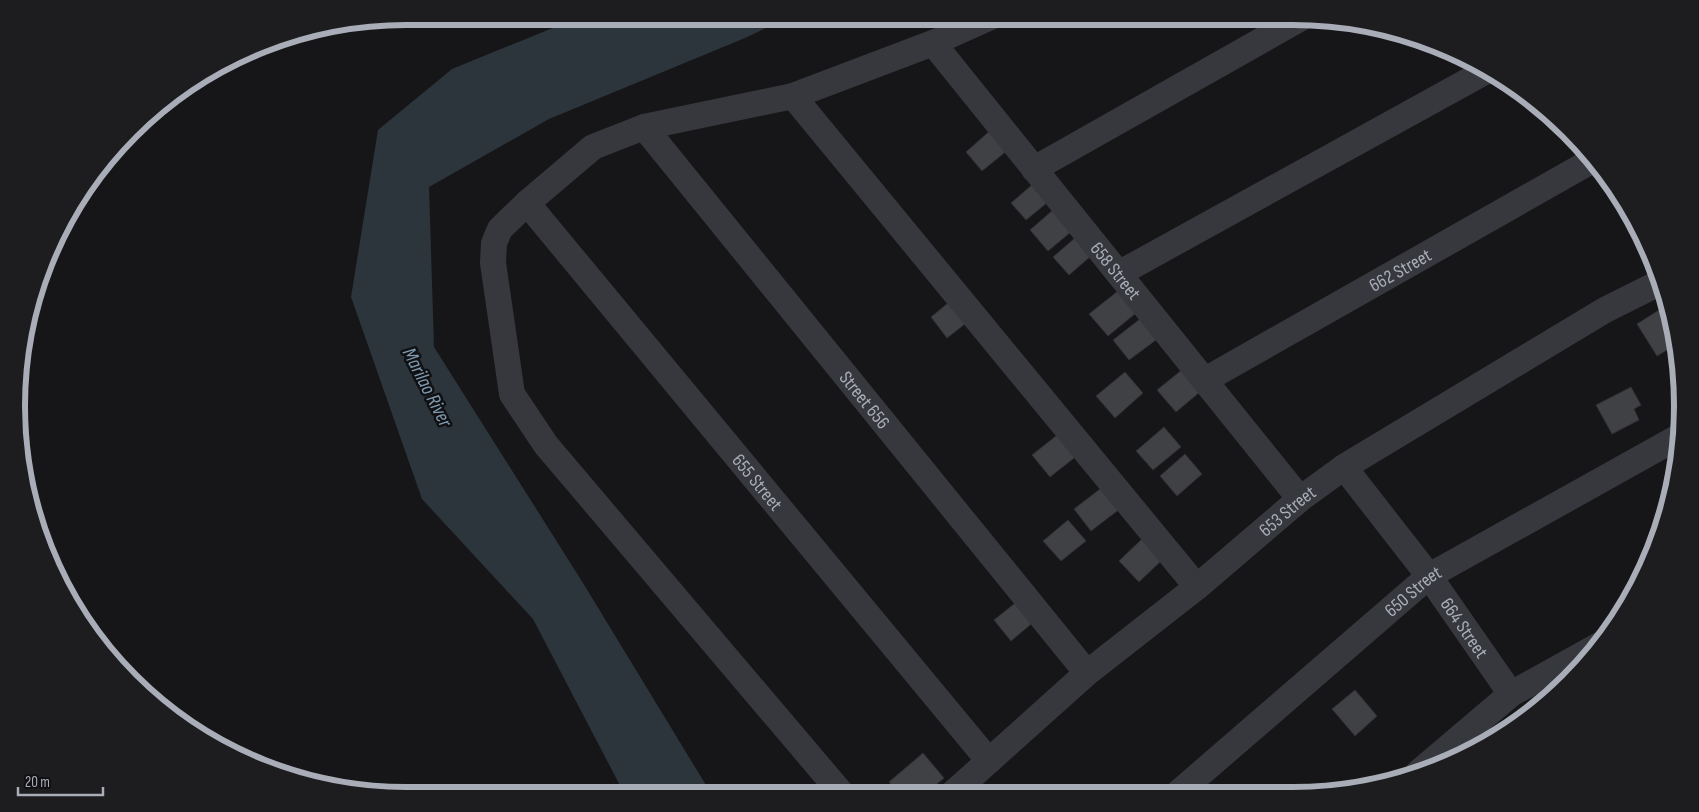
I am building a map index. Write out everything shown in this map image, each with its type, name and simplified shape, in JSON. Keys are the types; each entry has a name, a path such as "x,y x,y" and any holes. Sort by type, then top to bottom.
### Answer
{"street":[{"path":"836,787 546,445 512,394 493,263 494,243 500,229 527,203 594,147 644,127 793,96 933,43 973,25"},
{"path":"1034,169 1289,25"},
{"name":"658 Street","path":"933,43 1300,499"},
{"path":"1120,273 1481,74"},
{"path":"793,96 1196,587"},
{"name":"Street 656","path":"644,127 1086,673"},
{"name":"662 Street","path":"1205,380 1586,163"},
{"name":"655 Street","path":"527,203 989,761"},
{"name":"653 Street","path":"960,787 1086,673 1196,587 1300,499 1344,467 1605,310 1654,285"},
{"name":"650 Street","path":"1185,787 1429,576 1672,440"},
{"name":"664 Street","path":"1344,467 1429,576 1511,694"},
{"path":"1431,761 1511,694 1580,656"}],"water":[{"name":"Marilao River","path":"560,25 772,25 549,119 429,187 434,347 583,583 707,787 621,787 533,619 422,499 351,297 378,130 452,69"}],"building":[{"path":"992,129 1009,149 982,171 966,152"},
{"path":"1033,184 1048,202 1026,220 1011,203"},
{"path":"1053,210 1072,231 1048,251 1030,230"},
{"path":"1075,238 1091,256 1069,275 1053,257"},
{"path":"1118,291 1136,313 1108,336 1089,314"},
{"path":"953,299 970,320 947,338 931,317"},
{"path":"1661,309 1670,348 1657,356 1637,324"},
{"path":"1140,319 1156,340 1129,360 1113,340"},
{"path":"1183,369 1201,391 1176,412 1157,390"},
{"path":"1125,372 1143,393 1115,418 1096,396"},
{"path":"1631,387 1641,405 1634,409 1639,420 1612,434 1596,405"},
{"path":"1164,427 1181,447 1153,470 1136,451"},
{"path":"1061,432 1079,454 1050,477 1032,455"},
{"path":"1185,454 1202,474 1177,496 1160,476"},
{"path":"1104,486 1121,508 1091,531 1074,509"},
{"path":"1068,520 1086,541 1061,561 1043,541"},
{"path":"1143,538 1163,559 1139,582 1119,561"},
{"path":"1019,600 1036,620 1011,641 994,620"},
{"path":"1355,690 1377,716 1355,736 1332,709"},
{"path":"923,753 944,778 933,787 894,787 889,782"}]}
